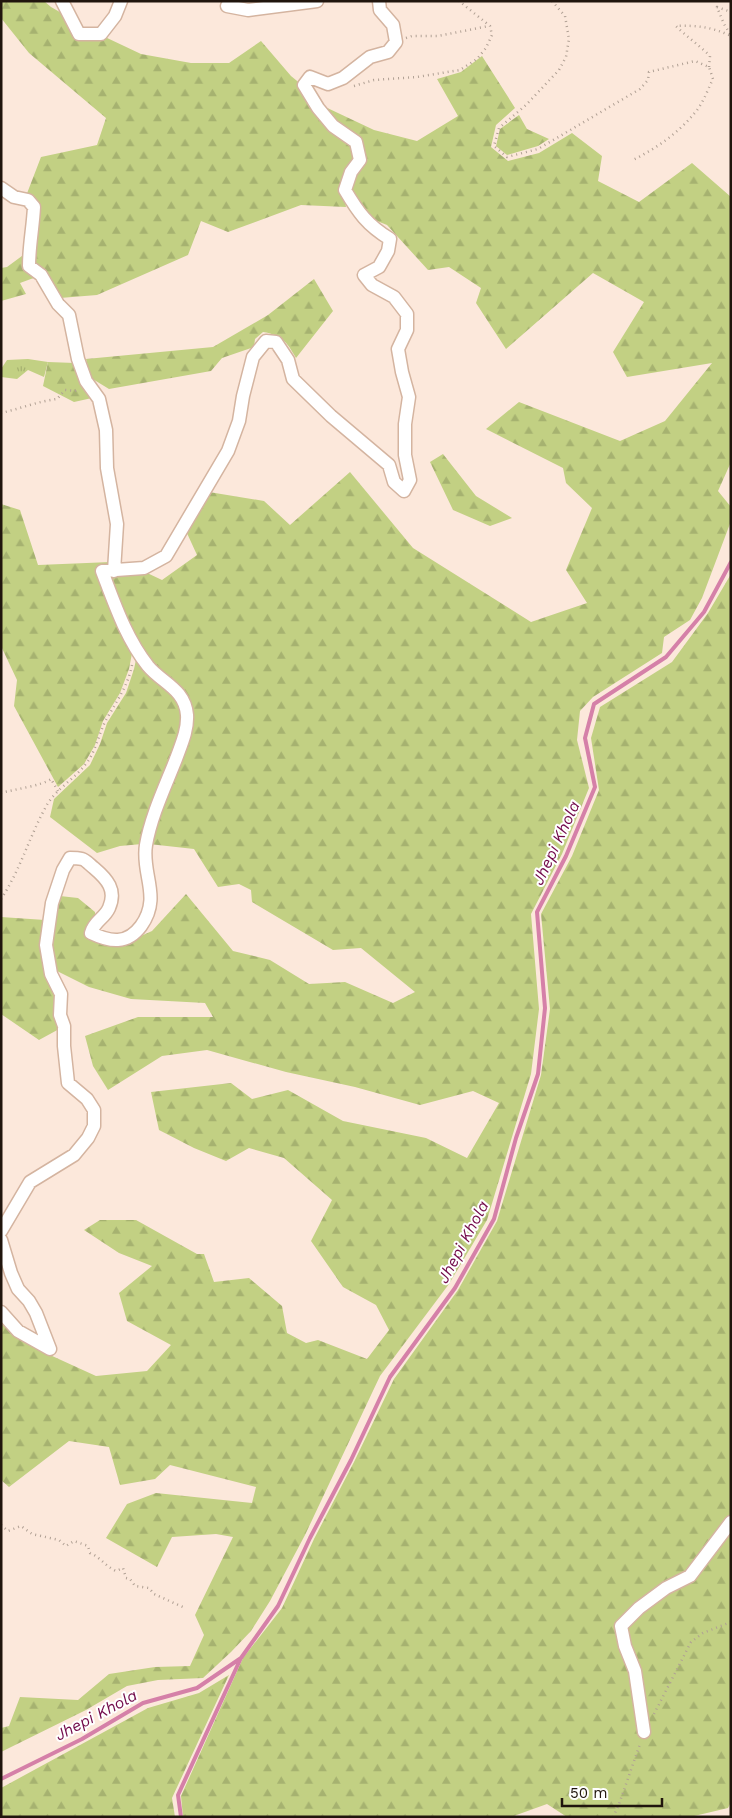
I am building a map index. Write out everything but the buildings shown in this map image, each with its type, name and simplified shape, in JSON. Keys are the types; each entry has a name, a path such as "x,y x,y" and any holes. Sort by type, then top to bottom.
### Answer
{"street":[{"path":"62,1 79,34 101,34 116,16 122,1"},
{"path":"232,1 227,6 248,10 317,1"},
{"path":"1,1231 30,1182 74,1155 88,1138 94,1126 94,1110 87,1099 68,1083 64,1026 60,1015 61,994 51,974 46,944 48,920 57,884 70,858 84,859 104,875 111,885 112,895 110,907 102,918 93,925 91,933 106,940 118,941 132,936 140,927 148,915 152,898 146,861 146,846 155,815 185,736 187,715 181,697 168,682 150,668 135,647 122,624 102,572 144,568 166,556 228,451 240,422 243,396 253,357 266,341 276,342 288,360 293,379 343,427 389,465 394,482 404,491 410,480 405,455 405,424 409,397 398,349 407,330 407,314 394,297 372,285 364,275 380,267 388,251 390,239 375,230 360,214 345,190 351,172 360,160 356,142 333,126 318,108 304,85 310,77 328,84 343,78 370,57 388,52 396,42 393,25 380,10 379,1"},
{"path":"1,188 14,197 28,200 34,207 29,266 41,274 58,304 69,315 78,359 86,381 99,399 106,430 107,468 117,524 114,571"},
{"path":"1,1240 11,1274 18,1289 29,1301 36,1313 50,1348 18,1331 1,1312"},
{"path":"644,1732 635,1671 625,1646 621,1626 639,1608 666,1588 690,1576 731,1522"}],"path":[{"path":"352,87 374,80 417,77 460,70 477,59 486,48 492,35 490,26 459,1"},
{"path":"552,1 565,16 569,39 566,57 559,70 526,105 499,128 494,146 507,157 538,149 640,89 648,80 649,72 695,61 709,67"},
{"path":"731,12 717,7 731,36"},
{"path":"396,42 412,36 438,36 490,26"},
{"path":"633,160 653,150 683,126 698,109 713,79 709,67 710,56 700,45 690,39 676,26 703,26 720,30 731,36"},
{"path":"1,413 36,405 42,400 56,399 65,390 75,391 86,381"},
{"path":"1,899 14,879 36,826 49,802 58,790 85,765 97,746 105,722 122,694 131,669 135,647"},
{"path":"1,793 34,785 43,785 51,779 58,790"},
{"path":"1,1525 8,1531 21,1526 32,1534 59,1540 66,1546 74,1541 88,1546 90,1553 106,1566 116,1571 123,1568 126,1578 130,1579 135,1586 149,1588 154,1594 185,1608"},
{"path":"613,1817 644,1732 691,1642 703,1633 731,1622"}],"green space":[{"path":"1,1 44,1 65,15 78,38 105,37 141,54 191,63 229,63 261,41 354,144 357,158 342,185 346,207 301,205 228,232 201,221 188,255 97,295 60,298 29,265 36,221 26,196 41,157 97,145 106,118 29,53 1,18"},
{"path":"482,56 515,108 496,125 491,147 508,161 539,153 572,133 602,156 598,181 639,202 692,163 731,197 731,462 718,491 731,507 731,521 702,598 690,620 664,637 662,653 593,697 580,711 577,740 589,788 562,854 531,914 539,1009 531,1074 487,1220 449,1284 380,1376 305,1535 270,1601 251,1631 203,1678 158,1680 127,1686 86,1710 1,1752 1,1728 9,1726 20,1697 78,1700 109,1674 155,1667 190,1666 204,1635 195,1615 233,1537 216,1534 172,1537 157,1567 106,1538 127,1504 156,1493 252,1503 256,1487 170,1465 155,1479 120,1485 109,1447 69,1441 9,1487 1,1480 1,1324 50,1355 96,1376 147,1371 171,1345 127,1321 119,1293 152,1266 119,1253 84,1230 100,1220 136,1220 197,1254 204,1254 214,1282 249,1278 282,1306 287,1333 306,1343 318,1340 367,1359 389,1330 376,1305 343,1287 311,1241 332,1200 284,1158 249,1148 226,1161 194,1148 159,1130 151,1092 231,1083 252,1099 288,1090 343,1121 426,1138 467,1158 499,1103 473,1091 420,1105 355,1087 286,1072 207,1050 162,1056 108,1090 93,1066 85,1036 138,1017 213,1017 205,1003 131,999 89,987 57,971 52,933 60,896 78,898 95,912 95,919 88,934 123,944 152,931 186,894 233,951 270,960 309,984 345,982 393,1003 415,992 361,948 333,950 252,902 251,890 239,884 218,887 194,849 149,844 191,713 139,646 109,577 145,572 162,580 197,555 186,531 209,492 264,501 290,525 350,472 413,548 531,622 587,603 566,570 592,508 566,483 563,468 486,429 519,402 620,441 665,421 712,363 627,377 613,352 644,302 593,273 506,349 476,303 481,288 449,267 428,270 387,225 367,217 350,189 354,173 363,161 321,105 374,130 417,141 458,116 437,79 461,72"},
{"path":"519,115 527,129 549,139 538,146 507,155 496,146 500,129"},
{"path":"26,253 39,276 20,283 26,294 1,301 1,268 7,267"},
{"path":"314,279 333,311 296,358 283,340 275,335 263,332 255,339 254,347 222,358 211,371 109,389 91,378 86,359 213,347 268,315"},
{"path":"28,359 48,362 44,377 28,370 17,379 1,377 1,369 7,360"},
{"path":"48,362 75,363 92,398 74,402 43,386"},
{"path":"443,454 476,496 512,518 490,526 453,510 430,462"},
{"path":"1,504 20,510 38,565 111,562 101,571 133,648 129,669 120,693 103,721 95,745 84,764 58,787 14,706 17,680 1,646"},
{"path":"731,574 731,1802 728,1808 690,1817 567,1817 547,1804 511,1817 183,1817 181,1796 243,1658 282,1608 314,1539 394,1379 458,1290 497,1221 541,1075 550,1009 541,914 572,856 599,790 591,738 600,707 672,662 708,613"},
{"path":"137,655 178,699 184,717 142,844 120,846 97,853 50,817 54,799 90,765 107,723 126,693"},
{"path":"1,917 45,920 58,994 61,1028 39,1040 1,1014"},
{"path":"229,1675 172,1798 175,1817 1,1817 1,1788 148,1708 199,1693"}],"waterway":[{"name":"Jhepi Khola","path":"1,1779 82,1739 143,1703 197,1688 241,1658 278,1606 390,1377 455,1288 494,1219 516,1138 538,1074 545,1008 537,912 566,856 595,787 585,738 594,704 666,657 704,612 731,562"},
{"path":"181,1817 178,1795 240,1660"}]}
